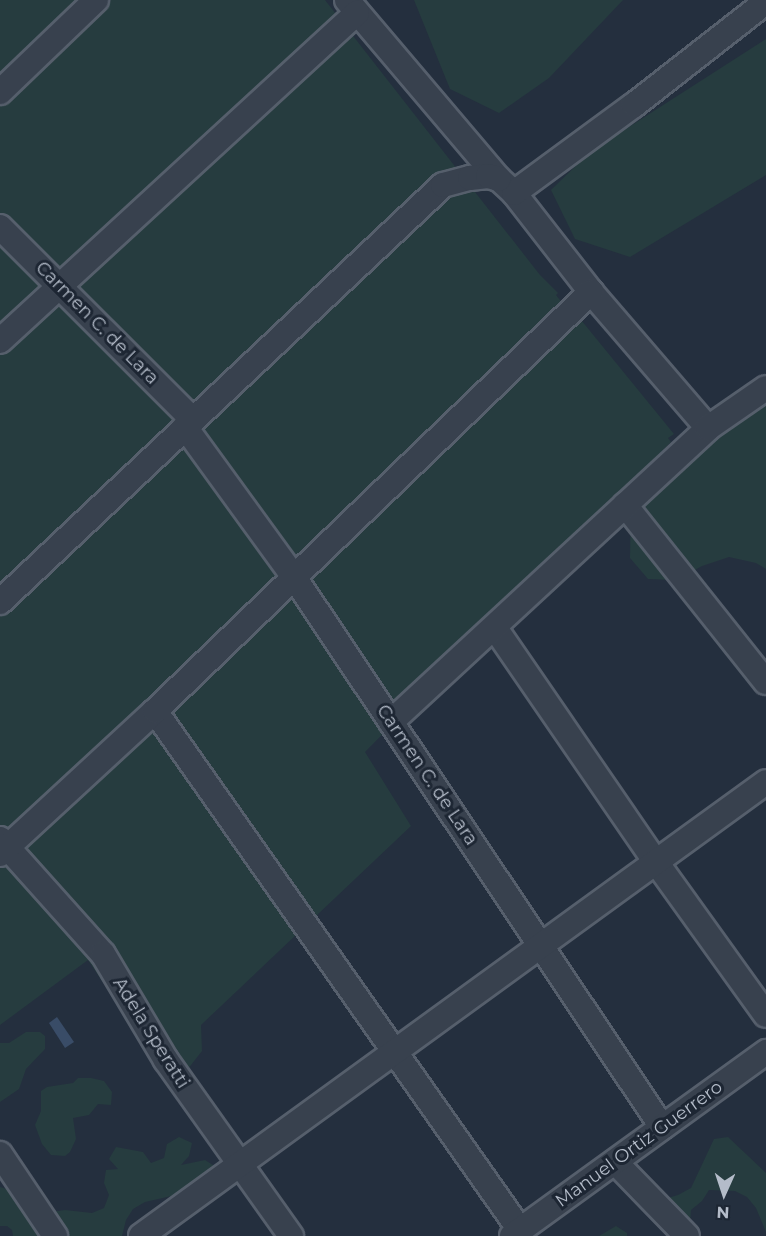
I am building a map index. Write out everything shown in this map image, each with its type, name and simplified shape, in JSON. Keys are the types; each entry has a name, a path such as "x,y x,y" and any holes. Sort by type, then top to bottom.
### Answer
{"street":[{"path":"0,92 96,0"},
{"path":"506,186 633,105 766,2"},
{"path":"0,341 352,7 506,186 591,292 708,429"},
{"path":"0,602 443,185 488,176 506,186"},
{"name":"Carmen C. de Lara","path":"0,227 60,286 189,424 662,1127"},
{"path":"2,847 155,711 591,292"},
{"path":"391,722 708,429 766,388"},
{"path":"626,505 766,682"},
{"path":"495,628 656,862 766,1015"},
{"path":"155,711 394,1052 516,1233"},
{"path":"141,1236 766,782"},
{"name":"Adela Speratti","path":"2,847 103,954 166,1060 291,1236"},
{"name":"Manuel Ortiz Guerrero","path":"516,1233 766,1052"},
{"path":"0,1154 55,1236"},
{"path":"615,1162 687,1236"}],"green space":[{"path":"0,0 325,0 540,275 558,293 556,295 574,318 577,315 674,434 668,438 671,442 365,752 411,826 201,1025 202,1051 184,1074 170,1076 157,1072 129,1010 102,981 88,960 0,1025"},
{"path":"414,0 623,0 549,78 499,113 450,89"},
{"path":"766,39 766,175 630,257 575,239 551,190 590,152"},
{"path":"766,394 766,569 756,563 729,557 702,566 677,580 648,579 630,558 631,502"},
{"path":"26,1032 40,1032 45,1036 45,1049 26,1069 19,1089 0,1102 0,1043 9,1043"},
{"path":"78,1078 104,1081 112,1092 111,1105 98,1104 89,1115 73,1118 76,1139 70,1152 65,1156 51,1155 42,1144 35,1125 41,1111 41,1091 47,1087 73,1083"},
{"path":"179,1137 192,1143 189,1156 181,1165 205,1160 216,1167 202,1189 145,1202 133,1209 126,1220 122,1236 13,1236 12,1230 7,1226 0,1226 0,1187 10,1190 17,1200 51,1212 65,1210 92,1213 104,1208 109,1195 104,1183 106,1170 118,1169 109,1159 116,1147 143,1152 151,1163 164,1158 167,1144"},
{"path":"728,1137 766,1173 766,1232 756,1208 747,1197 735,1191 709,1190 702,1201 691,1210 690,1223 664,1199 691,1188 714,1139"},
{"path":"616,1226 627,1233 627,1236 599,1236"}],"water":[{"path":"57,1017 74,1042 65,1048 49,1023"}]}
